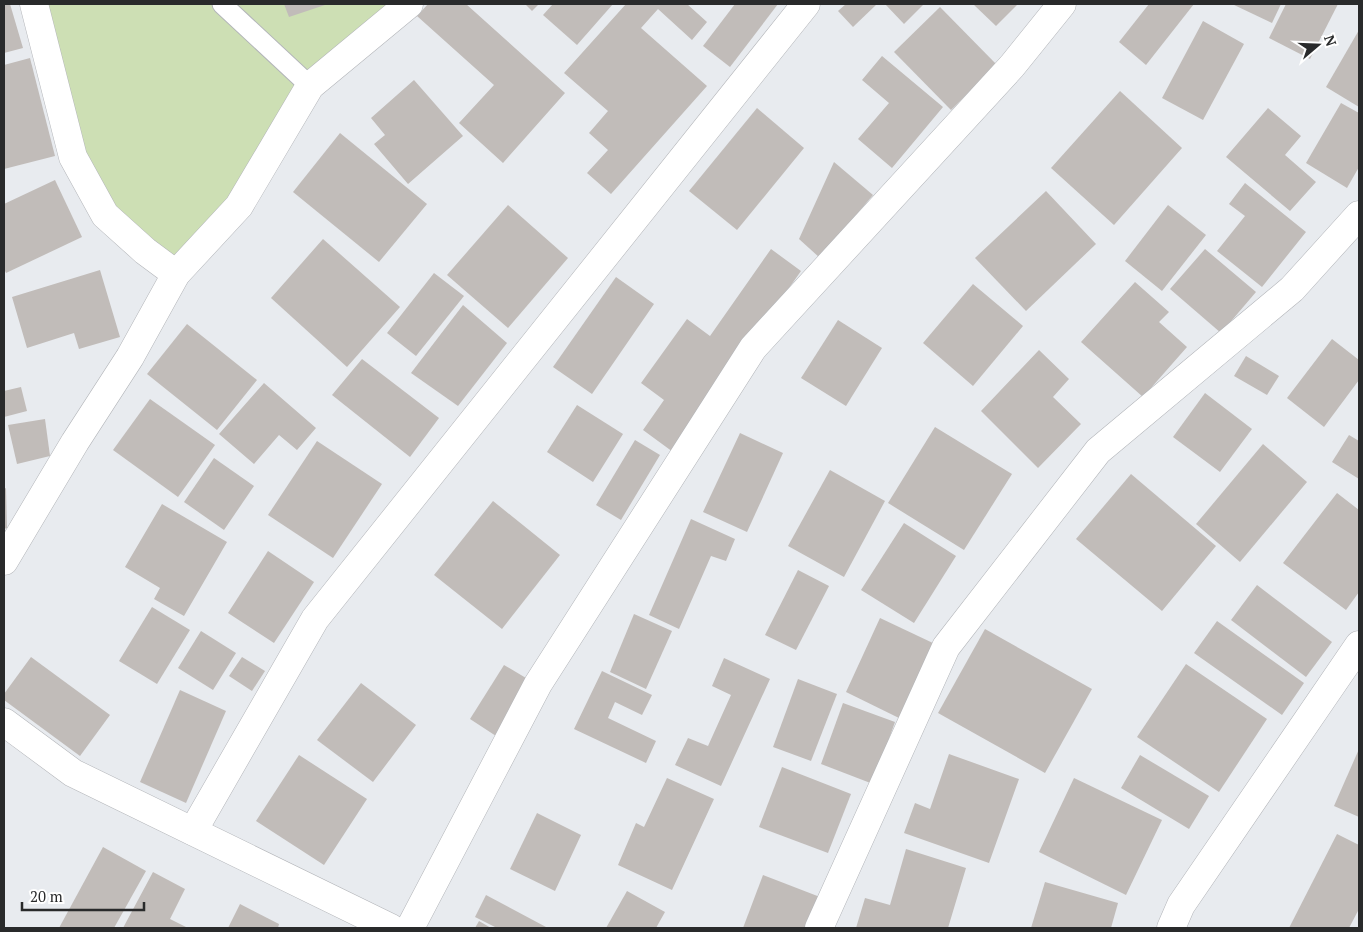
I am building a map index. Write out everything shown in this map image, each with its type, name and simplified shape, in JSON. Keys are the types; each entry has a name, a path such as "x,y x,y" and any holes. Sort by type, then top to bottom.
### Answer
{"street":[{"path":"34,4 73,157 105,215 145,251 176,274"},
{"path":"4,561 75,442 130,357 176,274 239,206 310,86 409,4"},
{"path":"193,831 315,619 806,4"},
{"path":"410,928 538,684 753,348 1012,66 1062,4"},
{"path":"819,928 946,646 1098,451 1292,289 1359,215"},
{"path":"1171,928 1181,905 1359,645"},
{"path":"4,722 74,774 391,928"}],"lane":[{"path":"222,4 310,86"}],"green space":[{"path":"34,4 409,4 310,86 176,274 105,215"}],"building":[{"path":"4,4 10,4 23,48 4,53"},
{"path":"284,4 328,4 289,17"},
{"path":"428,4 466,4 565,93 503,163 459,123 494,85 417,16"},
{"path":"525,4 539,4 532,11"},
{"path":"553,4 613,4 577,45 543,15"},
{"path":"626,4 687,4 707,22 692,40 658,9 641,28 707,86 611,194 587,173 608,150 589,133 608,111 564,73"},
{"path":"735,4 778,4 730,67 703,46"},
{"path":"846,4 877,4 853,27 838,11"},
{"path":"885,4 924,4 904,24"},
{"path":"973,4 1018,4 996,26"},
{"path":"1149,4 1194,4 1146,65 1119,42"},
{"path":"1232,4 1281,4 1272,23"},
{"path":"1286,4 1338,4 1310,59 1269,38"},
{"path":"940,7 997,65 951,110 894,52"},
{"path":"1203,21 1244,44 1203,120 1162,98"},
{"path":"1359,30 1359,107 1326,87"},
{"path":"882,56 943,107 892,168 858,139 889,103 862,80"},
{"path":"30,58 55,156 4,169 4,65"},
{"path":"414,80 463,136 408,184 374,144 385,135 371,118"},
{"path":"1120,91 1182,148 1114,225 1051,168"},
{"path":"1341,103 1359,113 1359,167 1347,188 1306,163"},
{"path":"757,108 804,148 737,230 689,191"},
{"path":"1268,108 1301,136 1285,155 1316,182 1290,211 1226,157"},
{"path":"340,133 427,204 379,262 293,192"},
{"path":"834,162 873,195 820,258 799,239"},
{"path":"55,180 82,237 6,273 4,269 4,204"},
{"path":"1245,183 1306,232 1262,287 1217,251 1245,216 1229,204"},
{"path":"1046,191 1096,244 1026,311 975,258"},
{"path":"508,205 568,258 508,328 447,275"},
{"path":"1168,205 1206,235 1162,291 1125,261"},
{"path":"323,239 400,307 347,367 271,298"},
{"path":"771,249 801,271 673,452 643,430 664,400 641,383 687,319 710,336"},
{"path":"1205,249 1256,292 1221,333 1170,289"},
{"path":"100,270 120,337 79,349 74,333 27,348 12,297"},
{"path":"434,273 464,296 416,356 387,333"},
{"path":"616,277 654,304 592,394 553,367"},
{"path":"1135,282 1169,312 1159,322 1187,347 1143,397 1081,342"},
{"path":"973,284 1023,326 973,386 923,343"},
{"path":"463,305 507,343 458,406 411,373"},
{"path":"838,320 882,348 846,406 801,378"},
{"path":"187,324 257,380 217,430 147,374"},
{"path":"1332,339 1359,360 1359,380 1324,427 1287,398"},
{"path":"1039,350 1069,379 1053,397 1081,424 1038,468 981,411"},
{"path":"1246,356 1279,376 1267,395 1234,376"},
{"path":"362,359 439,418 410,457 332,395"},
{"path":"264,383 316,428 297,450 279,435 254,464 219,434"},
{"path":"21,387 27,411 4,417 4,391"},
{"path":"1205,393 1252,429 1220,472 1173,437"},
{"path":"150,399 215,445 178,497 113,450"},
{"path":"577,405 623,434 593,482 547,452"},
{"path":"45,419 50,456 17,464 8,425"},
{"path":"935,427 1012,474 964,550 888,503"},
{"path":"740,433 783,453 747,532 703,512"},
{"path":"1349,435 1359,441 1359,479 1332,462"},
{"path":"635,440 660,455 621,520 596,505"},
{"path":"317,441 382,484 333,558 268,515"},
{"path":"1263,444 1307,482 1240,562 1196,524"},
{"path":"214,458 254,486 224,530 184,502"},
{"path":"830,470 885,501 844,577 788,546"},
{"path":"1131,474 1216,546 1162,611 1076,539"},
{"path":"6,488 7,528 4,529 4,489"},
{"path":"1337,493 1359,510 1359,592 1346,610 1283,563"},
{"path":"493,501 560,555 502,629 434,575"},
{"path":"162,504 227,542 184,616 154,599 160,588 125,567"},
{"path":"691,519 735,539 726,561 711,556 679,629 649,615"},
{"path":"904,523 956,556 914,623 861,590"},
{"path":"268,551 314,582 274,643 228,613"},
{"path":"798,570 829,586 796,650 765,635"},
{"path":"1257,585 1332,642 1306,677 1231,620"},
{"path":"152,607 190,630 157,684 119,661"},
{"path":"634,614 672,631 646,689 610,672"},
{"path":"880,618 935,644 901,719 846,692"},
{"path":"1217,621 1304,683 1282,715 1194,653"},
{"path":"985,629 1092,689 1045,773 938,713"},
{"path":"201,631 236,653 213,690 178,668"},
{"path":"31,657 110,715 80,756 4,700 4,694"},
{"path":"242,657 265,671 252,691 229,676"},
{"path":"724,658 770,679 721,786 675,765 688,738 708,746 731,695 712,686"},
{"path":"1186,664 1267,719 1219,792 1137,737"},
{"path":"504,665 531,681 496,736 470,719"},
{"path":"602,671 652,695 642,715 615,702 608,718 656,741 646,763 574,729"},
{"path":"798,679 837,694 811,761 773,747"},
{"path":"361,683 416,725 373,782 317,740"},
{"path":"180,690 226,711 186,803 140,782"},
{"path":"843,703 895,722 873,784 821,764"},
{"path":"1359,749 1359,817 1334,806"},
{"path":"949,754 1019,779 989,863 904,833 915,803 930,809"},
{"path":"299,755 367,799 324,865 256,821"},
{"path":"1140,755 1209,796 1189,829 1121,788"},
{"path":"782,767 851,794 828,853 759,827"},
{"path":"667,778 714,799 672,890 618,865 636,823 644,827"},
{"path":"1074,778 1162,820 1126,895 1039,852"},
{"path":"537,813 581,835 555,891 510,869"},
{"path":"1337,834 1359,845 1359,909 1349,928 1289,928"},
{"path":"103,847 146,871 114,928 59,928"},
{"path":"906,849 966,868 948,928 856,928 865,898 890,905"},
{"path":"153,872 185,889 170,919 188,928 123,928"},
{"path":"763,875 820,897 808,928 743,928"},
{"path":"1045,882 1118,903 1111,928 1031,928"},
{"path":"627,891 665,912 656,928 606,928"},
{"path":"486,895 546,927 497,928 475,917"},
{"path":"240,904 279,924 278,928 228,928"},
{"path":"479,921 491,928 475,928"}]}
